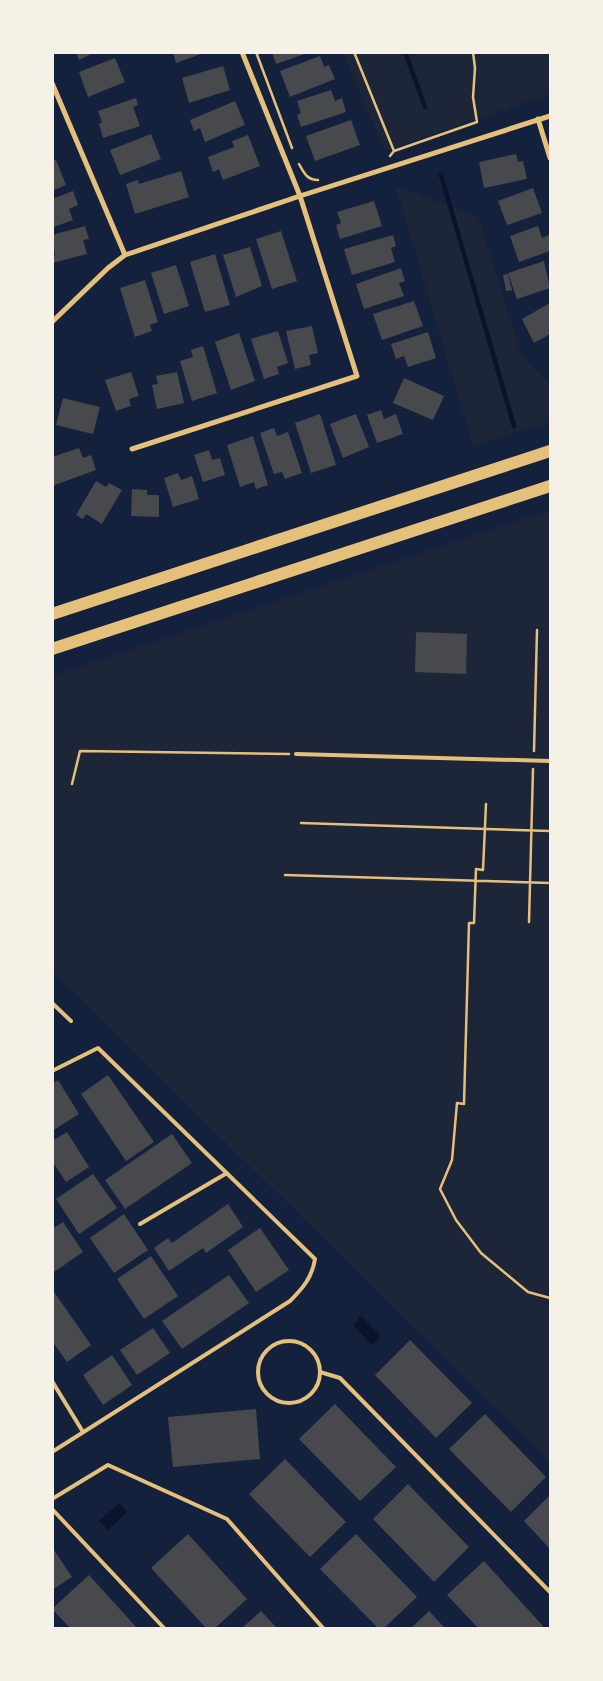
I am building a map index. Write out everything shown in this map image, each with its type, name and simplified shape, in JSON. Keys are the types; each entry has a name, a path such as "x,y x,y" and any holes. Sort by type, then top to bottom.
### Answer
{"main road":[{"path":"52,614 550,451"},
{"path":"52,649 550,486"}],"street":[{"path":"132,448 357,376 300,196 242,52"},
{"path":"52,83 125,255"},
{"path":"52,322 108,268 125,255 300,196 550,116"},
{"path":"538,119 550,158"}],"lane":[{"path":"296,754 550,761"},
{"path":"52,1003 71,1021"},
{"path":"52,1071 98,1048 316,1259 312,1274 304,1287 290,1301 52,1452"},
{"path":"140,1224 227,1173"},
{"path":"290,1341 301,1343 311,1350 318,1360 320,1372 318,1384 311,1394 301,1401 289,1403 277,1400 267,1394 261,1383 258,1371 261,1360 268,1350 278,1343 290,1341"},
{"path":"320,1372 340,1378 550,1592"},
{"path":"52,1381 83,1432"},
{"path":"52,1499 108,1465 227,1519 323,1628"},
{"path":"52,1509 164,1628"}],"path":[{"path":"256,52 299,166 306,176 312,180 324,178"},
{"path":"354,52 394,152"},
{"path":"381,159 390,156 394,152 478,122 473,97 475,68 473,52"},
{"path":"529,922 537,630"},
{"path":"72,784 80,751 296,754"},
{"path":"486,804 483,870 476,869 474,923 469,923 464,1104 457,1103 452,1160 440,1189 456,1220 482,1253 528,1292 550,1298"},
{"path":"301,823 550,831"},
{"path":"285,875 550,883"}],"shaded area":[{"path":"343,53 550,53 550,94 385,151"},
{"path":"396,187 478,216 522,357 550,383 550,422 473,446"},
{"path":"550,510 550,1462 53,972 52,676"},
{"path":"361,1316 381,1336 372,1345 353,1325"},
{"path":"119,1503 127,1512 108,1530 99,1521"}],"building":[{"path":"76,52 95,52 79,60"},
{"path":"173,52 204,52 204,53 176,63"},
{"path":"272,52 308,52 308,53 276,64"},
{"path":"320,56 324,67 329,65 335,79 290,97 280,71"},
{"path":"115,58 125,82 88,97 79,72"},
{"path":"223,66 230,90 189,103 182,78"},
{"path":"331,90 335,101 342,98 346,112 301,127 297,115 301,113 297,101"},
{"path":"136,98 138,105 133,107 140,126 103,138 99,124 102,122 98,111"},
{"path":"235,101 245,125 205,142 200,128 194,131 190,120"},
{"path":"351,120 360,145 315,161 306,136"},
{"path":"151,134 161,159 120,175 110,150"},
{"path":"248,135 260,166 223,180 219,169 213,172 208,157 234,147 232,141"},
{"path":"516,154 518,162 523,161 527,179 484,188 479,162"},
{"path":"56,160 66,185 52,191 52,161"},
{"path":"181,171 189,197 135,214 126,184 138,180 139,184"},
{"path":"533,188 542,213 507,225 498,201"},
{"path":"73,191 78,205 69,209 73,220 54,227 52,199"},
{"path":"374,201 382,226 340,239 336,225 341,223 337,212"},
{"path":"85,226 89,239 83,240 87,254 52,263 52,256 55,255 52,235"},
{"path":"538,226 542,238 549,235 550,251 519,262 510,236"},
{"path":"281,231 297,281 272,289 256,239"},
{"path":"393,235 396,246 391,248 395,262 352,275 344,249"},
{"path":"250,247 262,286 236,297 223,255"},
{"path":"215,254 230,305 205,312 190,262"},
{"path":"544,261 550,288 517,299 508,273"},
{"path":"176,265 189,306 164,314 151,273"},
{"path":"401,268 405,281 399,283 404,296 364,309 356,284"},
{"path":"508,274 512,290 506,291 503,275"},
{"path":"145,280 158,322 150,325 152,331 135,337 120,288"},
{"path":"414,301 423,326 382,340 373,314"},
{"path":"550,303 550,334 534,343 522,319"},
{"path":"312,326 318,353 309,355 311,365 295,369 286,331"},
{"path":"278,331 288,363 277,367 279,374 264,379 251,339"},
{"path":"428,332 436,358 408,367 404,356 396,359 391,344"},
{"path":"239,333 255,381 231,390 215,342"},
{"path":"203,346 217,393 192,401 180,361 193,357 191,350"},
{"path":"131,372 139,396 129,399 131,406 116,411 105,380"},
{"path":"177,372 184,403 157,409 152,385 158,384 156,376"},
{"path":"404,378 444,396 433,420 393,403"},
{"path":"63,398 100,407 93,434 56,425"},
{"path":"381,410 384,419 396,414 403,434 377,443 367,415"},
{"path":"320,414 336,465 311,473 295,423"},
{"path":"356,414 369,447 343,458 330,424"},
{"path":"274,428 277,436 288,432 302,473 285,479 282,472 274,474 260,433"},
{"path":"253,436 268,485 256,489 254,482 240,487 227,445"},
{"path":"79,448 83,458 91,455 96,470 52,486 52,457"},
{"path":"209,450 212,460 220,458 225,475 203,482 194,455"},
{"path":"178,473 181,480 192,476 199,499 173,507 164,478"},
{"path":"96,481 106,487 109,483 122,490 102,524 86,514 83,519 76,515"},
{"path":"132,489 147,490 147,495 159,495 159,517 131,516"},
{"path":"416,632 467,634 466,674 415,672"},
{"path":"108,1075 154,1142 126,1161 81,1094"},
{"path":"58,1080 79,1114 52,1131 52,1084"},
{"path":"67,1132 89,1167 66,1182 52,1161 52,1141"},
{"path":"172,1134 192,1163 125,1209 105,1180"},
{"path":"93,1174 117,1208 79,1234 56,1199"},
{"path":"228,1204 243,1227 206,1253 203,1248 169,1271 154,1248 168,1238 172,1243"},
{"path":"124,1214 148,1250 114,1273 90,1238"},
{"path":"63,1222 83,1252 54,1272 52,1229"},
{"path":"260,1228 289,1270 256,1292 228,1250"},
{"path":"151,1256 178,1296 144,1319 117,1279"},
{"path":"229,1275 249,1303 182,1349 162,1321"},
{"path":"52,1289 91,1345 67,1362 52,1341"},
{"path":"153,1328 170,1353 137,1375 120,1350"},
{"path":"410,1340 472,1403 436,1438 375,1375"},
{"path":"112,1355 132,1385 103,1405 83,1375"},
{"path":"335,1404 396,1467 360,1501 299,1439"},
{"path":"256,1409 260,1459 173,1467 168,1417"},
{"path":"485,1414 546,1477 511,1512 449,1449"},
{"path":"285,1459 346,1522 310,1557 249,1494"},
{"path":"408,1484 469,1547 434,1582 373,1519"},
{"path":"550,1495 550,1549 524,1521"},
{"path":"188,1534 247,1599 215,1628 206,1628 151,1568"},
{"path":"356,1534 417,1597 384,1628 378,1628 320,1569"},
{"path":"52,1547 72,1577 52,1590"},
{"path":"484,1561 543,1626 540,1628 478,1628 447,1595"},
{"path":"89,1575 137,1628 70,1628 52,1609"},
{"path":"261,1611 277,1628 242,1628"},
{"path":"429,1611 445,1628 411,1628"}],"waterway":[{"path":"405,52 425,107"},
{"path":"441,175 514,426"}]}
